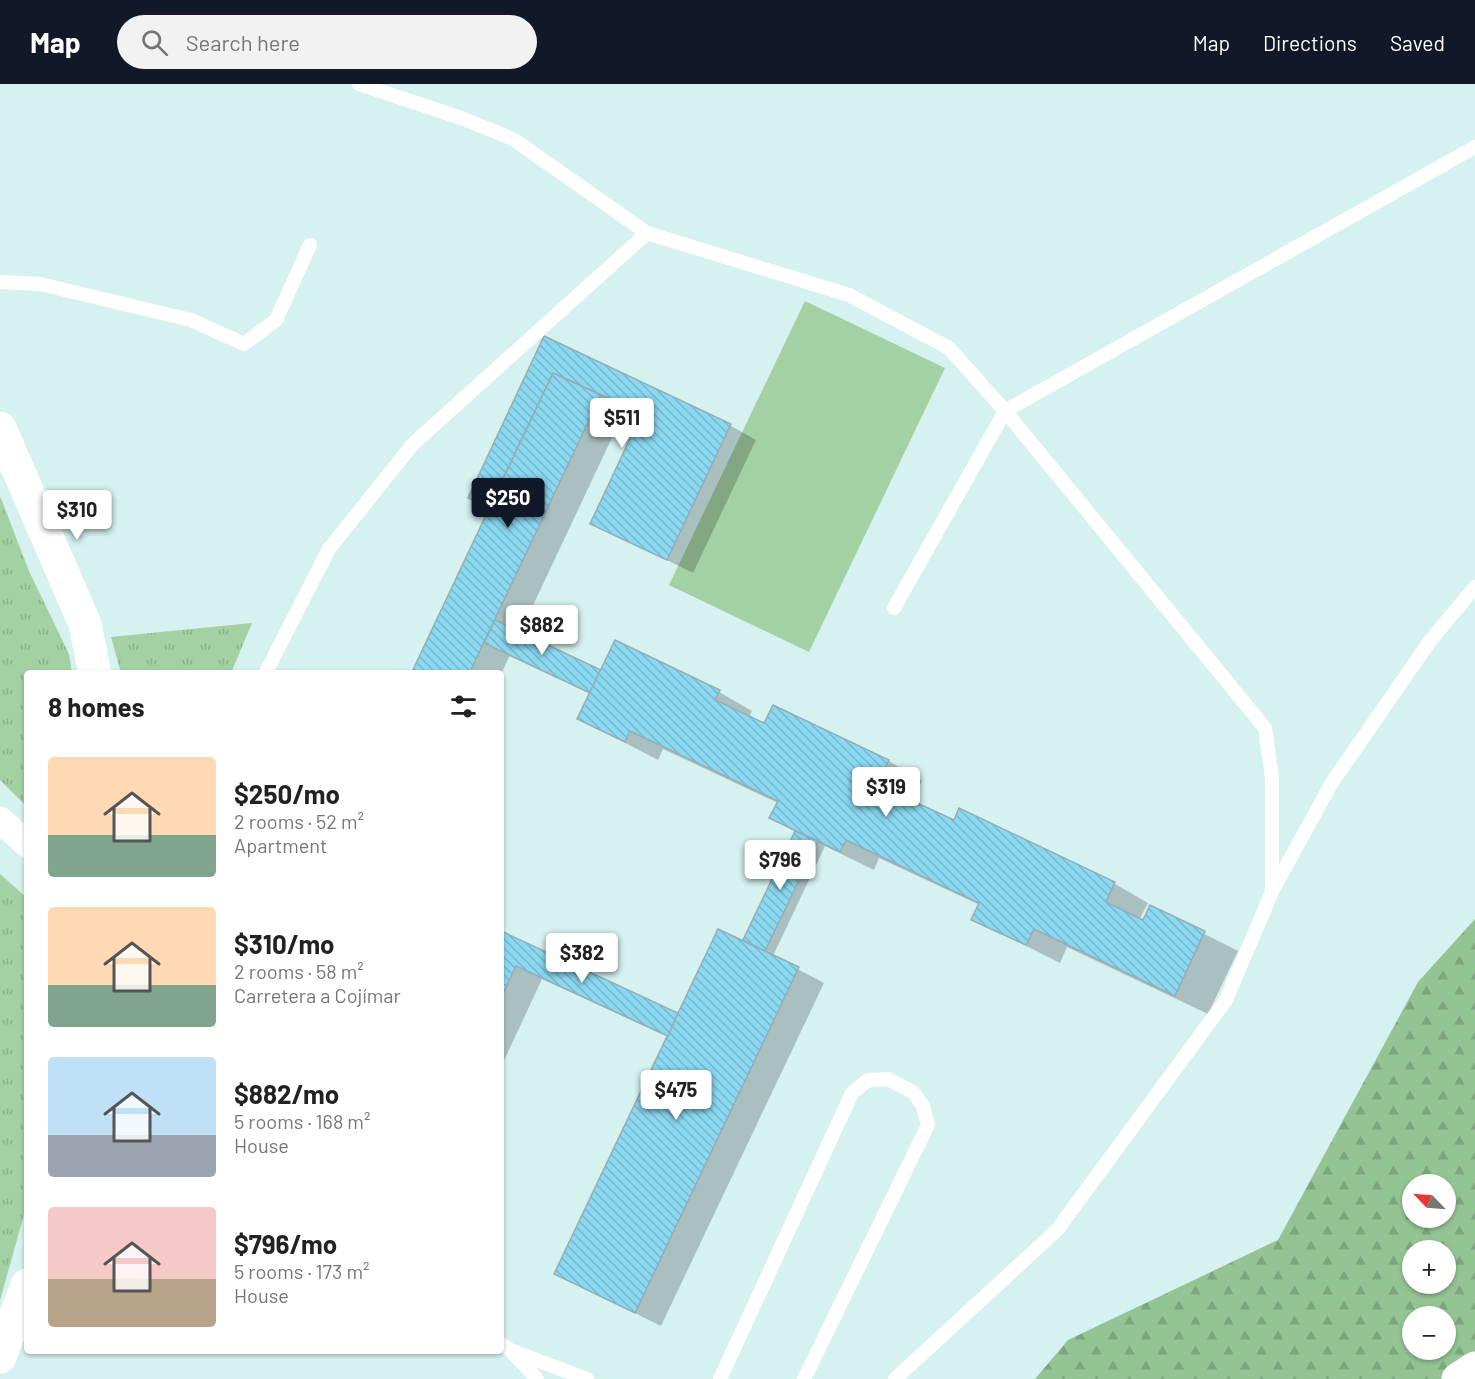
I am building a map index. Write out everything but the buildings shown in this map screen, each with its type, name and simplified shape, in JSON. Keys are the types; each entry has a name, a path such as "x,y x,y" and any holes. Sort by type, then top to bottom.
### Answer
{"main road":[{"path":"0,428 85,624 94,670"},
{"path":"0,1357 24,1293"},
{"path":"1458,1379 1475,1368"}],"street":[{"path":"0,820 24,841"}],"lane":[{"path":"359,84 464,119 513,139 647,233 849,295 949,348 1005,411 1265,728 1272,778 1272,892"},
{"path":"894,608 1005,411 1475,147"},
{"path":"267,670 328,549 413,444 647,233"},
{"path":"0,282 39,285 191,320 244,344 276,320 310,245"},
{"path":"895,1379 1057,1230 1226,999 1272,892 1331,784 1430,641 1475,587"},
{"path":"720,1379 852,1092 868,1080 888,1079 912,1092 923,1106 928,1125 804,1379"},
{"path":"506,1347 537,1379"},
{"path":"506,1347 587,1379"}],"green space":[{"path":"805,301 945,368 809,652 669,585"},
{"path":"0,496 29,571 69,654 72,670 24,670 24,804 0,780"},
{"path":"252,623 232,670 120,670 111,637"},
{"path":"0,874 24,895 24,1215 0,1300"},
{"path":"1475,919 1475,1379 1035,1379 1068,1340 1278,1240 1418,982"}]}
